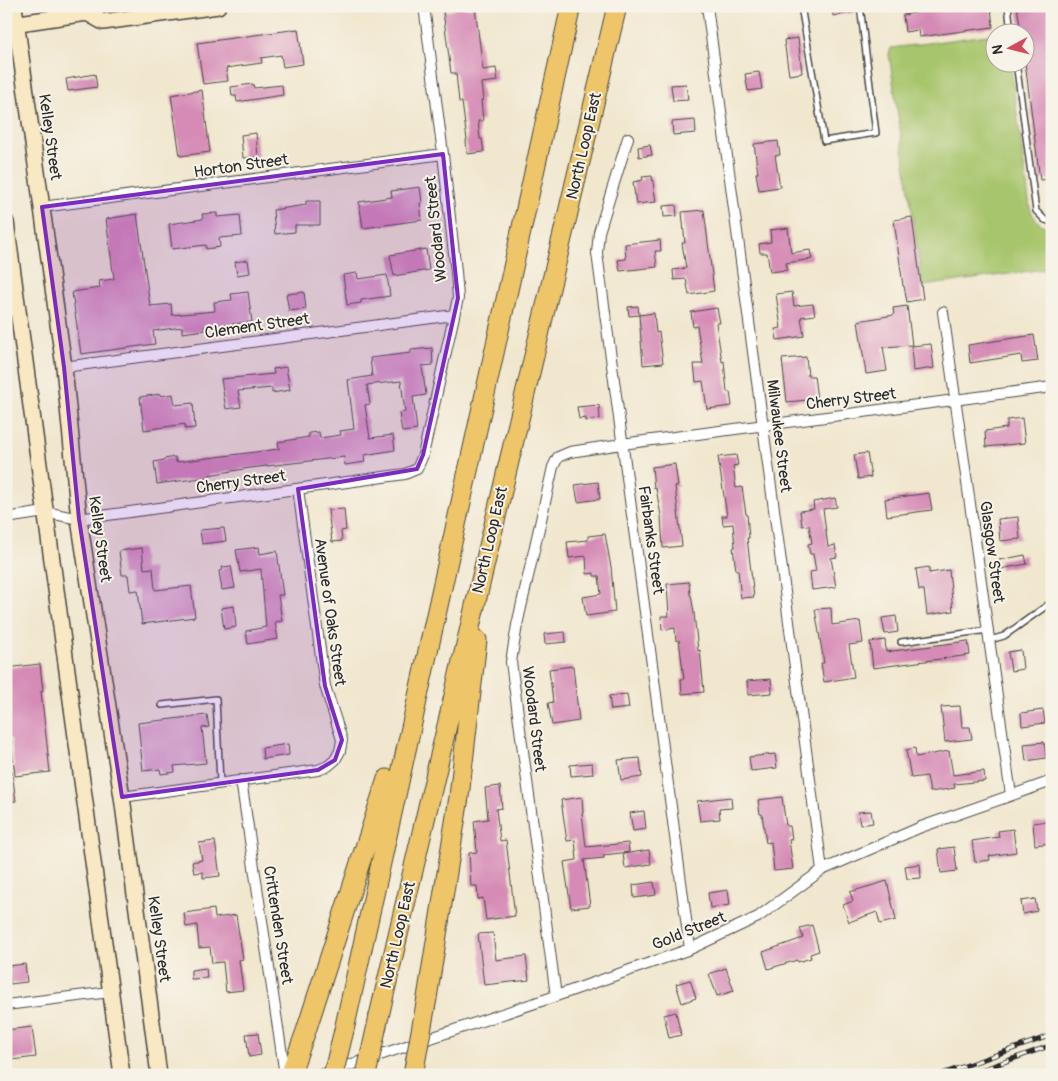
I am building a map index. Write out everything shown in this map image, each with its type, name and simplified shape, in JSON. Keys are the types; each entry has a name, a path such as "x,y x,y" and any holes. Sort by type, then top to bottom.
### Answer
{"highway":[{"name":"North Loop East","path":"333,1075 571,6"},
{"name":"North Loop East","path":"366,1075 617,6"},
{"path":"414,1075 459,797 489,546"},
{"path":"290,1075 422,673"}],"main road":[{"name":"Kelley Street","path":"14,6 12,24 42,207 64,368 79,519 122,797 159,1075"},
{"path":"12,24 92,10 103,22 170,9 218,6"},
{"path":"6,222 122,1075"}],"street":[{"name":"Woodard Street","path":"424,6 443,154 458,298 425,447"},
{"name":"Milwaukee Street","path":"707,6 822,870"},
{"name":"Fairbanks Street","path":"628,138 599,232 597,253 690,949"},
{"name":"Horton Street","path":"42,207 443,154"},
{"name":"Glasgow Street","path":"943,312 1012,795"},
{"name":"Clement Street","path":"64,368 454,315"},
{"name":"Cherry Street","path":"565,454 763,424 956,401 1052,387"},
{"name":"Cherry Street","path":"45,512 79,519 405,474 417,469 425,447"},
{"name":"Woodard Street","path":"556,996 511,662 517,625 553,467 558,458 565,454"},
{"name":"Avenue of Oaks Street","path":"241,780 318,770 328,766 335,760 340,751 341,738 325,686 298,490"},
{"path":"6,518 45,512"},
{"path":"122,797 241,780"},
{"name":"Crittenden Street","path":"241,780 285,1075"},
{"name":"Gold Street","path":"320,1075 690,949 758,917 822,870 921,827 1052,781"},
{"path":"6,1006 110,992"}],"lane":[{"path":"802,6 824,140 876,133 860,6"},
{"path":"1008,6 1010,22"},
{"path":"1017,72 1036,211 1045,220 1052,222"},
{"path":"901,642 989,635 1004,636 1052,602"},
{"path":"162,705 216,699 220,783"}],"highlighted area":[{"path":"443,154 458,298 423,455 417,469 298,489 325,686 342,740 335,760 318,770 122,797 79,519 64,367 42,207"}],"green space":[{"path":"986,35 986,72 1011,72 1030,208 1038,221 1044,226 1052,228 1052,268 923,286 889,54 891,48"}],"building":[{"path":"454,6 464,6 464,8 475,7 483,70 496,68 498,81 481,83 483,121 478,121 484,152 467,154 462,102 459,102 456,73 451,73 443,11 454,10"},
{"path":"832,6 856,6 856,12 833,16"},
{"path":"914,6 989,6 991,8 992,22 986,22 986,28 919,37 918,30 905,32 903,15 915,13"},
{"path":"1017,6 1052,6 1052,179 1040,180 1026,72 1036,72 1036,22 1019,22"},
{"path":"298,29 303,64 283,67 281,55 261,58 262,63 226,68 228,81 203,84 197,43"},
{"path":"798,38 802,73 789,75 784,40"},
{"path":"759,72 762,89 748,91 745,74"},
{"path":"95,74 97,87 68,91 66,79"},
{"path":"253,84 254,88 282,85 283,95 237,102 236,96 232,96 231,87"},
{"path":"686,84 688,100 673,101 671,85"},
{"path":"202,90 210,152 180,156 171,95"},
{"path":"695,120 696,133 673,135 672,122"},
{"path":"256,133 258,157 243,158 241,135"},
{"path":"778,141 780,155 775,155 780,187 759,190 754,144"},
{"path":"650,145 652,155 639,157 638,147"},
{"path":"652,176 656,202 636,204 633,182 643,180 642,177"},
{"path":"420,187 422,220 363,228 359,202 392,197 391,191"},
{"path":"306,201 320,201 320,225 295,225 295,232 275,234 273,210 306,205"},
{"path":"676,205 677,216 664,217 663,206"},
{"path":"704,210 714,291 689,295 686,279 674,280 673,270 686,268 682,243 685,243 682,212"},
{"path":"217,213 217,217 240,215 242,236 219,238 220,247 206,249 206,245 172,249 169,224 203,219 202,214"},
{"path":"137,214 150,306 171,304 172,315 215,311 214,302 232,300 231,294 248,292 252,322 204,327 205,330 182,333 182,327 153,331 155,344 81,354 72,292 100,288 99,281 114,279 106,219"},
{"path":"912,217 923,299 907,302 894,220"},
{"path":"788,228 791,253 810,250 812,259 786,263 787,270 770,272 767,253 760,253 759,244 771,242 770,230"},
{"path":"660,240 661,251 655,251 657,267 620,271 618,260 626,259 625,244"},
{"path":"426,249 429,270 394,276 390,255"},
{"path":"248,260 250,273 237,275 235,262"},
{"path":"357,273 358,279 387,275 390,296 361,300 361,303 347,305 343,275"},
{"path":"304,292 306,309 289,311 286,294"},
{"path":"792,292 794,306 813,304 815,315 801,317 804,336 777,340 775,329 781,328 776,294"},
{"path":"638,306 639,315 629,316 628,307"},
{"path":"907,306 912,345 883,347 887,371 866,374 858,321 894,315 893,308"},
{"path":"717,308 720,323 716,323 722,362 724,361 727,392 730,392 732,406 707,409 703,381 696,382 694,364 703,364 697,326 693,327 691,312"},
{"path":"654,313 656,333 659,332 663,363 643,365 639,315"},
{"path":"1034,335 1038,361 1022,363 1021,355 970,363 968,345"},
{"path":"931,344 934,368 913,371 911,346"},
{"path":"432,348 433,365 422,366 426,395 413,397 417,430 402,432 399,413 405,412 401,381 367,385 370,404 365,405 370,438 393,435 395,450 364,455 365,462 345,465 344,457 250,468 209,475 209,477 157,484 154,462 164,459 175,457 176,462 279,449 278,442 309,437 309,433 319,432 320,438 341,435 340,431 354,429 348,380 372,376 370,358 411,353 411,350"},
{"path":"806,357 808,376 814,376 817,399 787,402 782,359"},
{"path":"286,367 290,390 272,393 272,388 238,391 241,407 226,409 221,379 274,374 273,369"},
{"path":"160,394 161,396 173,394 175,405 193,403 195,428 185,429 185,424 144,430 140,397"},
{"path":"599,405 600,419 586,421 586,418 579,419 577,407"},
{"path":"1022,418 1025,443 986,447 985,431 1007,428 1007,420"},
{"path":"867,453 871,477 858,479 854,455"},
{"path":"736,455 738,465 733,466 736,488 742,487 747,514 749,538 747,538 754,597 741,598 733,548 735,547 733,524 723,525 722,516 727,516 718,457"},
{"path":"675,464 678,486 675,486 682,546 663,548 661,516 656,488 654,488 652,467"},
{"path":"598,482 600,499 578,502 575,485"},
{"path":"929,493 932,510 887,516 885,499"},
{"path":"835,498 837,507 823,509 828,547 835,545 837,557 831,558 836,587 812,590 810,572 816,571 813,554 810,554 808,544 812,543 809,525 802,526 800,511 814,509 813,502"},
{"path":"344,509 346,530 341,531 342,541 332,542 328,510"},
{"path":"1018,517 1020,539 1000,541 998,519"},
{"path":"224,528 226,541 202,544 200,530"},
{"path":"605,534 611,567 615,612 586,616 583,597 601,594 599,576 594,576 594,573 587,574 586,556 569,558 567,542 588,540 588,536"},
{"path":"259,547 260,554 277,551 283,595 278,595 282,621 275,622 278,639 248,644 246,631 266,627 261,569 240,572 236,550"},
{"path":"142,548 144,569 153,568 155,590 191,586 195,617 142,624 138,590 130,591 128,575 122,575 119,551"},
{"path":"1025,555 1027,564 1000,569 999,560"},
{"path":"231,566 235,588 222,590 219,571 223,570 222,567"},
{"path":"929,567 929,573 949,570 953,611 927,615 924,590 919,590 916,569"},
{"path":"689,582 698,651 700,650 704,692 682,694 681,679 684,679 679,640 676,641 675,628 662,630 661,616 669,616 667,584"},
{"path":"234,606 236,627 224,629 221,608"},
{"path":"831,608 832,625 860,621 863,643 849,645 854,677 824,682 821,663 824,663 815,609"},
{"path":"896,616 898,632 885,634 882,618"},
{"path":"565,632 566,642 545,644 544,634"},
{"path":"885,640 886,652 968,641 970,655 873,668 870,642"},
{"path":"1021,650 1023,669 1011,671 1008,652"},
{"path":"40,664 50,772 15,776 11,739 6,739 6,668"},
{"path":"573,666 579,721 552,725 548,703 553,702 549,669"},
{"path":"771,679 772,693 748,695 747,681"},
{"path":"627,694 629,708 611,710 609,696"},
{"path":"960,706 962,727 970,727 972,739 945,742 941,707"},
{"path":"1043,710 1045,723 1022,726 1021,713"},
{"path":"207,715 209,727 202,728 206,763 174,766 175,772 161,774 160,769 143,771 138,723"},
{"path":"1044,742 1046,758 1026,761 1024,744"},
{"path":"288,744 289,755 263,759 262,748"},
{"path":"915,748 916,757 949,751 953,775 984,771 985,781 954,784 955,788 930,792 927,776 911,778 906,750"},
{"path":"775,754 777,768 751,771 749,757"},
{"path":"640,758 642,777 621,780 618,760"},
{"path":"592,763 593,774 571,776 570,765"},
{"path":"6,772 12,772 16,801 6,802"},
{"path":"500,786 502,808 496,809 500,841 506,840 515,916 486,920 483,898 478,899 477,886 471,886 469,853 477,852 474,821 488,819 485,788"},
{"path":"582,797 586,847 628,843 629,852 604,855 604,858 584,860 590,906 571,908 564,862 577,860 575,840 567,841 561,800"},
{"path":"731,797 732,808 719,809 720,819 700,821 697,801"},
{"path":"782,797 786,826 790,826 792,839 789,840 793,869 774,871 771,842 766,843 758,800"},
{"path":"644,811 646,829 633,831 630,813"},
{"path":"871,811 873,823 860,825 858,812"},
{"path":"1048,821 1051,843 1035,845 1033,823"},
{"path":"1013,829 1016,852 989,856 990,860 975,862 972,841 999,837 998,831"},
{"path":"215,841 220,876 203,878 203,872 194,873 192,862 202,860 199,843"},
{"path":"954,847 957,871 941,873 938,849"},
{"path":"649,850 651,864 625,868 623,854"},
{"path":"920,864 921,878 907,879 905,866"},
{"path":"887,881 896,920 880,924 877,912 849,922 843,905 853,901 850,892"},
{"path":"654,882 656,895 634,898 633,885"},
{"path":"728,890 730,905 710,908 708,893"},
{"path":"1035,899 1037,911 1023,914 1021,901"},
{"path":"214,909 215,918 236,915 243,959 239,960 243,990 226,992 223,962 212,963 210,947 199,948 197,925 186,927 184,913"},
{"path":"812,925 819,951 810,954 811,958 798,962 797,960 768,969 763,952 803,938 800,928"},
{"path":"493,933 496,960 526,956 529,980 484,985 478,934"},
{"path":"25,964 27,982 10,984 8,966"},
{"path":"206,968 207,978 191,979 191,970"},
{"path":"726,968 734,991 717,996 709,974"},
{"path":"690,980 696,998 682,1003 676,984"},
{"path":"676,1012 681,1035 669,1038 664,1015"},
{"path":"32,1027 36,1057 12,1060 10,1043 6,1044 6,1030"},
{"path":"258,1033 261,1055 249,1057 246,1034"}],"railway":[{"path":"939,1075 1052,1035"},
{"path":"967,1075 1052,1045"}]}
